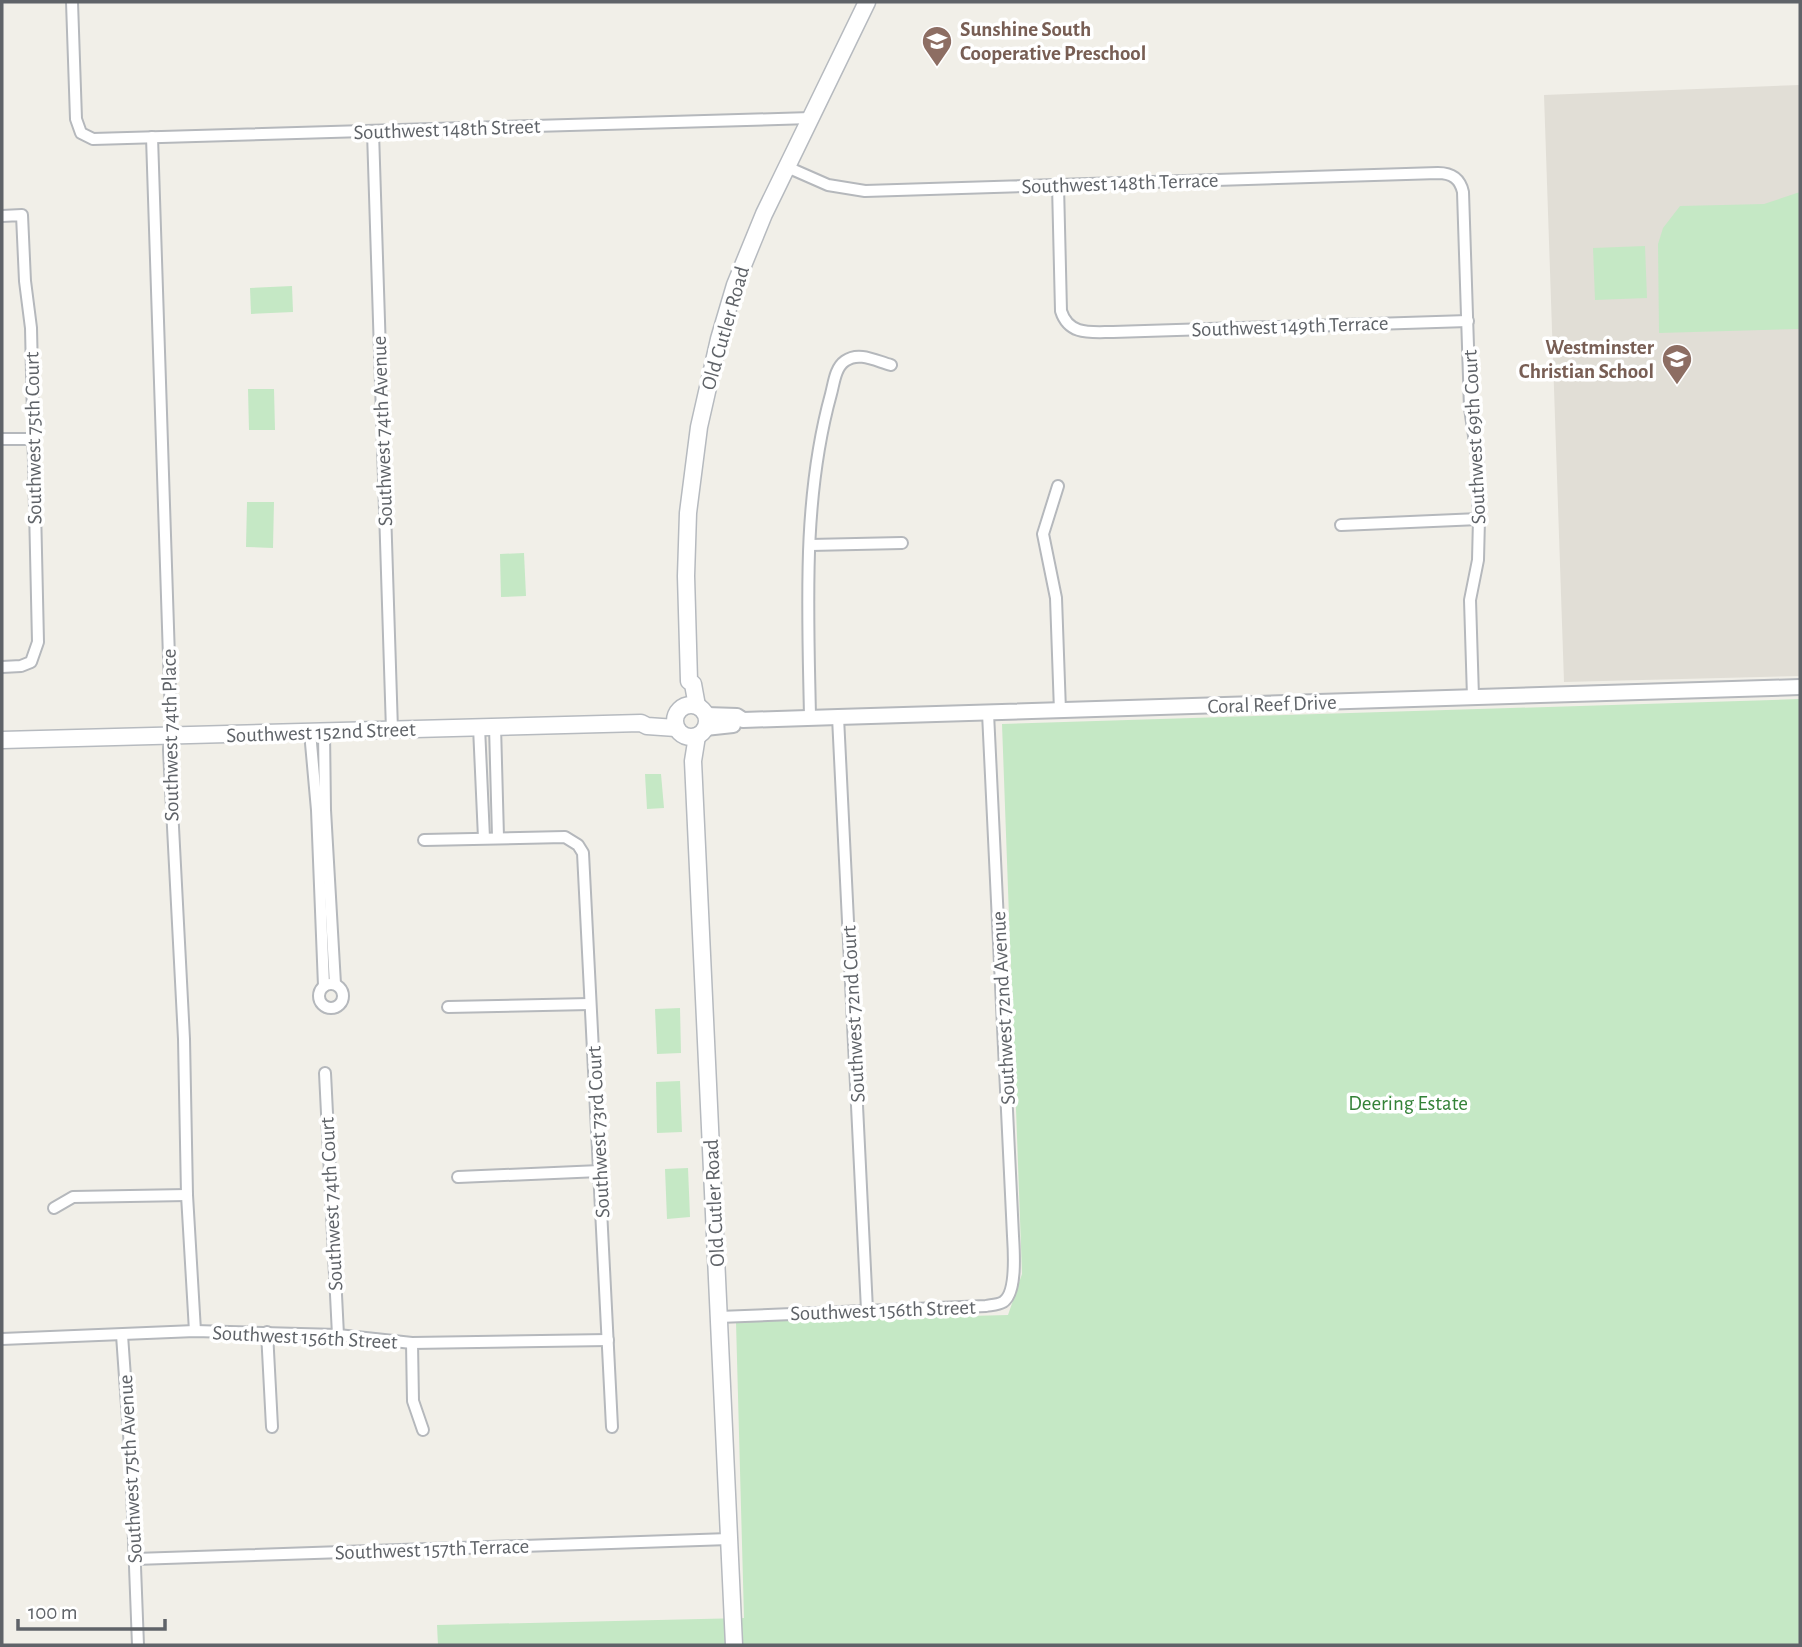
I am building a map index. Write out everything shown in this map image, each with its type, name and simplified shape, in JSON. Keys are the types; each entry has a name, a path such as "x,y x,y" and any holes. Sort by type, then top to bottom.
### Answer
{"main road":[{"name":"Old Cutler Road","path":"734,1645 690,721 685,684 689,681 687,534 692,474 704,400 735,285 764,214 867,2"},
{"name":"Southwest 152nd Street","path":"2,740 487,726 641,723 647,726 690,721"}],"street":[{"name":"Southwest 148th Street","path":"72,2 76,119 83,136 93,139 811,118"},
{"name":"Southwest 74th Avenue","path":"373,132 391,730"},
{"name":"Southwest 74th Place","path":"152,138 171,719 169,736 195,1331"},
{"name":"Southwest 148th Terrace","path":"788,167 828,185 860,191 1438,173 1455,177"},
{"name":"Southwest 69th Court","path":"1455,177 1463,192 1470,408 1477,457 1478,562 1470,604 1473,698"},
{"name":"Southwest 149th Terrace","path":"1058,185 1061,304 1063,318 1076,330 1113,332 1468,321"},
{"name":"Southwest 75th Court","path":"2,215 22,215 24,267 31,328 38,642 33,660 24,666 2,667"},
{"path":"810,717 807,636 810,545 815,470 828,404 838,369 848,359 861,356 891,365"},
{"path":"2,439 32,439"},
{"path":"1058,486 1043,534 1056,598 1060,711"},
{"path":"1341,525 1479,519"},
{"path":"810,545 902,543"},
{"name":"Coral Reef Drive","path":"690,721 737,724 743,720 810,717 1800,687"},
{"name":"Southwest 72nd Avenue","path":"988,713 1014,1246 1013,1279 1005,1301"},
{"name":"Southwest 72nd Court","path":"838,717 867,1310"},
{"path":"424,841 498,837 487,726"},
{"path":"484,838 487,726"},
{"path":"317,732 329,985"},
{"name":"Southwest 73rd Court","path":"498,837 561,837 575,841 584,857 612,1427"},
{"path":"448,1007 590,1004"},
{"name":"Southwest 74th Court","path":"325,1073 338,1335"},
{"path":"458,1177 600,1171"},
{"path":"54,1209 73,1198 187,1195"},
{"name":"Southwest 156th Street","path":"719,1317 986,1306 1005,1301"},
{"name":"Southwest 156th Street","path":"2,1339 195,1331 338,1335 412,1343 608,1340"},
{"path":"267,1332 272,1427"},
{"name":"Southwest 75th Avenue","path":"122,1335 138,1645"},
{"path":"412,1343 413,1401 423,1430"},
{"name":"Southwest 157th Terrace","path":"135,1559 729,1539"}],"shaded area":[{"name":"Westminster Christian School","path":"1800,85 1800,676 1564,682 1544,95"}],"green space":[{"path":"1800,192 1800,329 1659,333 1658,244 1663,228 1680,206 1764,204"},
{"path":"1645,246 1647,298 1595,300 1593,248"},
{"path":"292,286 293,312 251,314 250,288"},
{"path":"248,389 274,389 275,430 249,430"},
{"path":"247,502 274,502 273,548 246,547"},
{"path":"524,553 526,596 501,597 500,554"},
{"name":"Deering Estate","path":"1800,699 1800,1645 438,1645 437,1625 744,1618 736,1322 1008,1315 1022,1274 1002,724"},
{"path":"645,774 661,774 664,808 647,809"},
{"path":"680,1008 681,1053 657,1054 655,1009"},
{"path":"680,1081 682,1132 657,1133 656,1082"},
{"path":"688,1168 690,1217 667,1219 665,1169"}],"place":[{"name":"Sunshine South Cooperative Preschool","path":"937,68"},
{"name":"Westminster Christian School","path":"1677,386"}]}
